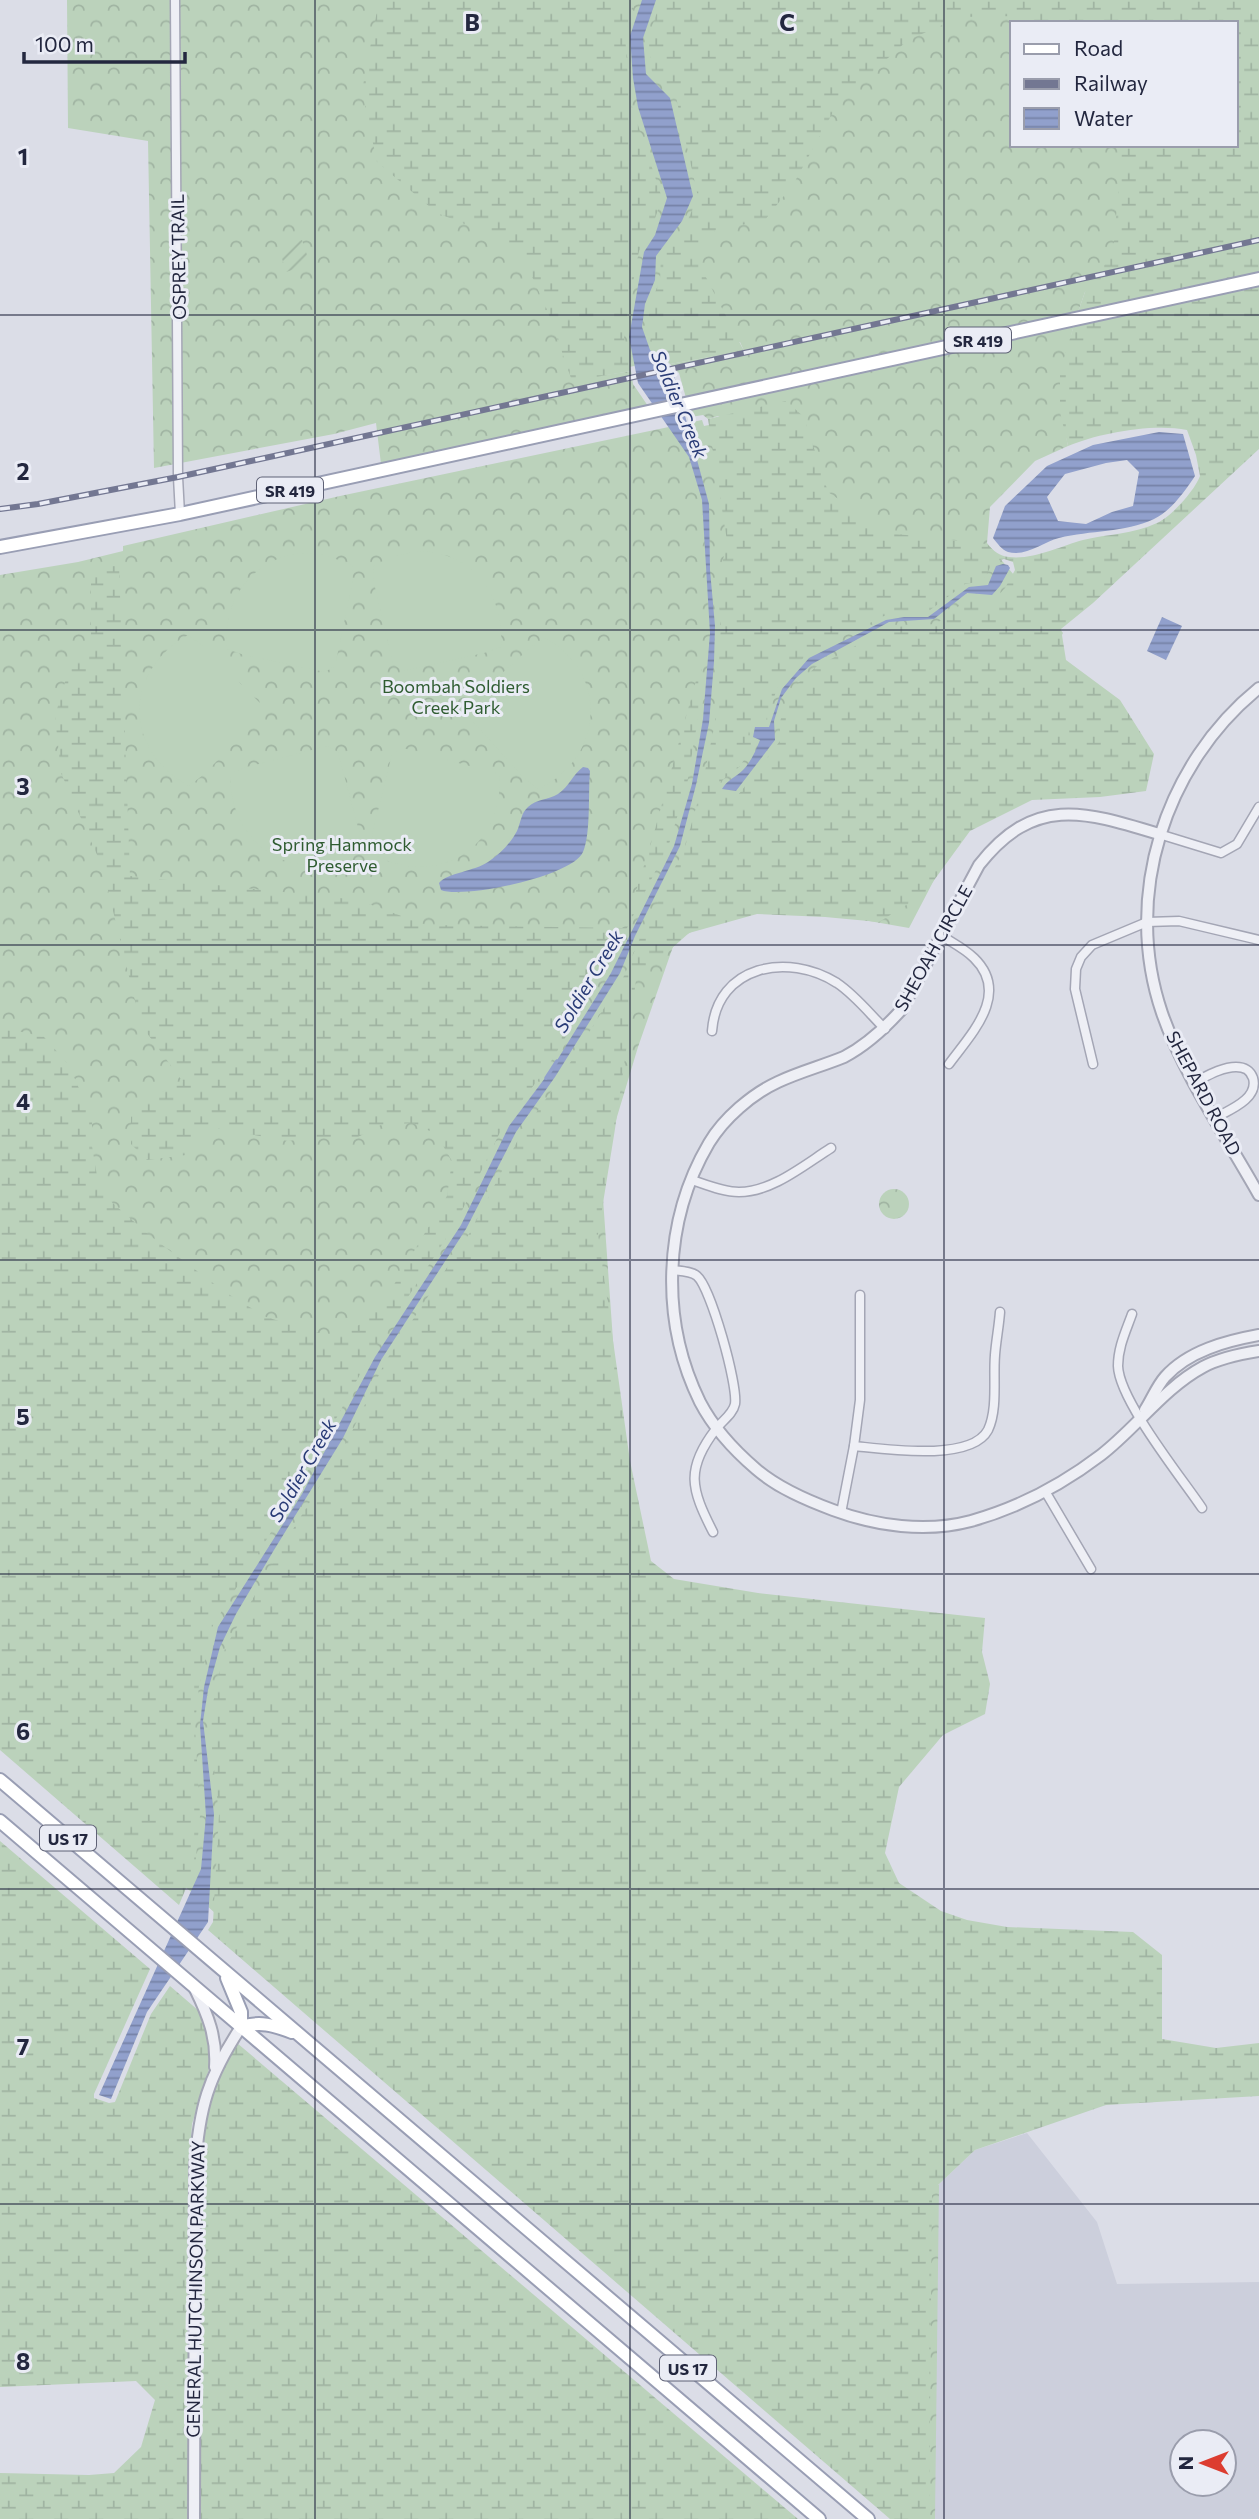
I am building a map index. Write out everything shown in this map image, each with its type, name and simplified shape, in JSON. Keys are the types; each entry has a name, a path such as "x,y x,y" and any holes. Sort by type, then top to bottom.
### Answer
{"main road":[{"name":"SR 419","path":"0,547 180,514 1259,279"},
{"name":"US 17","path":"0,1780 868,2519"},
{"name":"US 17","path":"0,1821 819,2519"},
{"path":"223,1970 239,2004 241,2027 255,2023 269,2024 299,2034"}],"street":[{"name":"OSPREY TRAIL","path":"175,0 180,514"},
{"name":"SHEPARD ROAD","path":"1259,688 1243,701 1194,758 1176,791 1159,834 1150,874 1147,922 1149,956 1161,1012 1195,1082 1259,1195"},
{"path":"1159,834 1221,853 1237,844 1259,807"},
{"name":"SHEOAH CIRCLE","path":"1159,834 1086,814 1041,818 1018,826 994,846 979,865 902,1009 885,1029 844,1056 775,1083 726,1120 709,1142 692,1180 677,1228 672,1270 673,1319 691,1380 701,1403 717,1428 757,1470 806,1500 866,1522 889,1525 945,1525 967,1522 1000,1512 1045,1491 1101,1454 1203,1367 1235,1355 1259,1351"},
{"path":"1093,1064 1075,989 1076,969 1081,957 1092,945 1147,922 1179,920 1259,940"},
{"path":"942,936 973,957 982,967 989,992 982,1020 949,1064"},
{"path":"712,1031 716,1004 727,989 740,978 778,967 821,975 840,985 885,1029"},
{"path":"1195,1082 1227,1068 1246,1068 1252,1075 1255,1083 1253,1093 1245,1102 1215,1118"},
{"path":"692,1180 739,1192 755,1190 781,1179 831,1148"},
{"path":"672,1270 692,1273 703,1283 726,1347 735,1404 699,1452 695,1465 697,1498 713,1532"},
{"path":"841,1513 855,1446 860,1400 860,1295"},
{"path":"855,1446 926,1452 967,1445 982,1438 992,1416 1000,1312"},
{"path":"1132,1314 1119,1350 1118,1368 1122,1386 1140,1418 1202,1508"},
{"name":"SHEOAH CIRCLE","path":"1140,1418 1165,1377 1196,1354 1231,1340 1259,1335"},
{"path":"1045,1491 1091,1569"},
{"path":"195,1988 209,2018 216,2054 215,2070"},
{"name":"GENERAL HUTCHINSON PARKWAY","path":"194,2519 195,2168 198,2125 215,2070 241,2027"}],"shaded area":[{"path":"1027,2133 1097,2222 1117,2284 1259,2282 1259,2519 929,2519 937,2186 975,2150"}],"green space":[{"path":"67,0 1259,0 1259,227 1085,292 1078,312 686,398 679,373 670,364 744,351 740,342 572,380 631,371 633,384 648,406 381,464 376,423 334,434 154,468 148,141 68,128"},
{"path":"379,0 636,0 625,35 628,78 632,107 662,198 650,233 639,251 628,309 624,338 631,371 572,381 548,312 525,261 485,232 437,213 377,162 362,91"},
{"path":"661,0 1259,0 1259,273 1078,312 1085,292 1113,253 1122,147 1238,147 1238,21 1035,21 1019,16 961,17 908,40 838,103 794,183 765,220 716,230 694,254 744,351 670,364 654,347 647,327 650,305 660,280 661,257 686,224 698,197 676,97 652,72 648,39"},
{"path":"302,240 310,264 286,272 279,248"},
{"path":"1259,284 1259,449 1093,603 1061,629 1066,660 1120,700 1154,754 1146,791 1100,797 1032,800 970,831 924,894 879,922 757,914 689,933 636,980 598,1234 630,1461 651,1561 674,1579 758,1593 985,1618 982,1652 990,1684 985,1714 943,1735 899,1787 885,1853 899,1883 941,1911 967,1920 1007,1927 1133,1932 1162,1955 1162,2039 1216,2048 1259,2043 1259,2096 1106,2105 975,2150 937,2186 932,2195 929,2519 890,2519 208,1930 213,1922 219,1815 209,1721 225,1648 279,1552 348,1440 385,1362 471,1231 521,1134 560,1079 624,976 685,847 702,786 715,723 721,626 717,588 727,541 708,419 786,401 804,417 828,492 888,533 987,544 1002,556 1018,557 1037,555 1083,540 1148,527 1163,520 1175,509 1200,476 1187,430 1126,430 1068,446 1060,412 1060,372 1074,325","holes":["1004,559 1013,562 1015,570 995,599 969,598 936,624 891,627 816,667 800,681 786,700 780,722 780,741 739,794 721,794 717,791 720,783 739,767 751,749 754,742 748,737 750,725 754,722 765,723 778,686 807,654 884,616 904,612 926,613 965,584 983,581 993,562"]},
{"name":"Spring Hammock Preserve","path":"1074,325 1065,385 1068,446 1035,461 990,507 987,543 1063,633 909,928 749,900 675,941 638,1047 601,1170 631,1596 848,2189 939,2185 935,2519 908,2519 498,2168 195,1895 0,1733 0,575 78,562 123,551 123,546 340,496 702,420 704,426 728,421 718,416 708,419 703,415 691,417 688,409"},
{"path":"419,551 438,553 455,559 470,568 482,580 497,610 501,647 403,671 393,664 374,583 373,566 393,556"},
{"path":"299,553 326,555 353,566 352,585 335,666 325,672 227,649 229,615 243,586 253,574 266,565"},
{"path":"119,566 130,876 358,900 426,925 625,926 652,840 703,655 698,718 687,784 669,844 606,970 547,1068 504,1124 456,1223 371,1354 297,1491 213,1625 199,1686 195,1724 200,1816 195,1867 179,1905 0,1750 0,1027 44,1037 69,1065 92,1119 92,1146 97,1176 106,1197 149,1235 225,1292 266,1317 309,1330 334,1337 359,1325 386,1298 447,1196 452,1161 436,1134 413,1123 381,1125 358,1137 320,1137 288,1141 215,1128 199,1135 186,1155 147,1160 131,1144 131,1117 147,1099 183,1082 141,1025 102,866 61,773 55,716 70,665 91,645 91,567"},
{"path":"188,635 203,646 261,704 261,717 189,786 167,771 152,752 143,732 139,711 142,690 151,669 167,651"},
{"path":"544,638 566,653 580,672 589,693 590,715 586,737 576,758 560,776 538,789 523,777 468,716 468,704"},
{"path":"327,746 338,752 359,831 361,849 345,859 321,865 296,864 280,859 265,850 243,825 231,791 230,773"},
{"path":"403,748 499,774 498,800 491,823 478,842 461,856 440,864 418,867 394,863 370,852 392,754"},
{"path":"894,1189 905,1193 909,1204 905,1215 894,1219 883,1215 879,1204 883,1193"},
{"path":"0,1841 150,1969 94,2098 109,2103 115,2102 151,2014 170,1986 199,2011 203,2019 210,2054 209,2069 192,2124 189,2168 188,2519 0,2519 0,2473 114,2473 141,2447 155,2400 136,2381 0,2387"},
{"path":"237,2043 798,2519 200,2519 201,2168 204,2134 215,2087"}],"water":[{"path":"642,0 656,0 643,38 646,74 670,98 693,196 682,221 656,256 655,280 645,304 642,327 650,350 674,375 709,504 710,570 715,626 714,662 709,723 696,785 680,846 635,936 620,973 555,1077 516,1132 466,1229 381,1360 343,1438 236,1614 220,1647 203,1721 214,1814 208,1922 147,2012 111,2099 99,2095 201,1869 206,1816 200,1725 204,1687 218,1627 302,1494 375,1357 461,1225 509,1126 551,1070 611,973 674,846 692,784 703,719 710,633 702,500 689,457 638,383 629,337 644,252 655,235 667,198 638,107 633,78 630,36"},
{"path":"1159,432 1183,434 1195,476 1172,506 1143,524 1059,538 1021,552 1008,552 1002,548 993,538 1005,506 1047,466 1093,445","holes":["1127,460 1139,472 1133,506 1086,524 1058,521 1047,497 1065,474"]},
{"path":"1003,564 1010,568 992,595 967,593 934,619 889,622 812,664 796,678 781,698 774,721 775,740 736,791 722,789 748,763 760,740 753,737 755,727 769,727 782,689 809,658 886,620 928,617 969,587 988,585 996,566"},
{"path":"1162,617 1182,626 1166,660 1147,651"},
{"path":"583,767 590,771 588,824 586,844 575,861 559,870 516,884 471,891 441,890 439,883 443,880 482,865 497,856 514,836 526,809 535,802 558,794"}],"waterway":[{"name":"Soldier Creek","path":"546,1078 557,1061"}],"railway":[{"path":"0,509 178,477 1259,240"}],"park label":[{"name":"Boombah Soldiers Creek Park","path":"456,696"}]}
